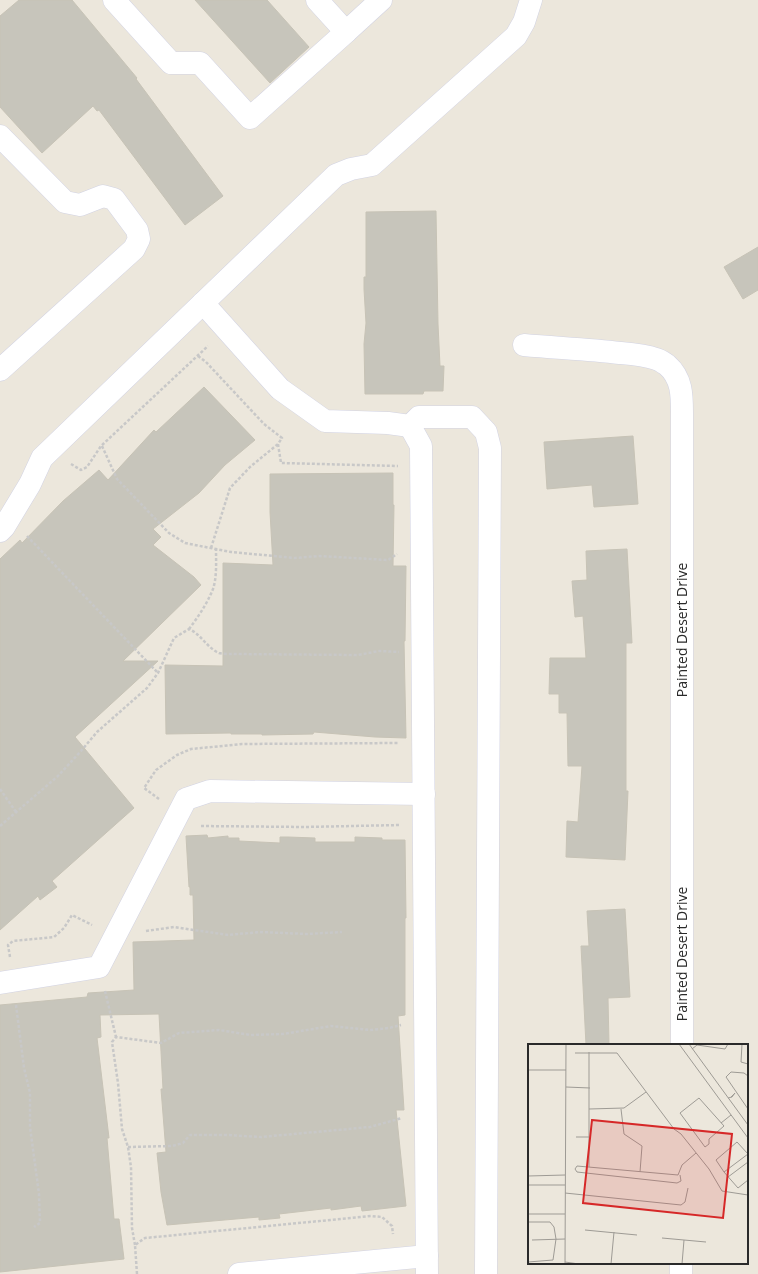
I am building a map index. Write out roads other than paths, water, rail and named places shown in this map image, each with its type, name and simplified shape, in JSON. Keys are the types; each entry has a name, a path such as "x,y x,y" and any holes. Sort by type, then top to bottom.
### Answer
{"street":[{"path":"114,0 171,63 200,63 250,118 381,0"},
{"path":"317,0 346,32"},
{"path":"0,530 4,527 30,484 42,458 336,175 351,169 372,165 516,36 524,22 531,0"},
{"path":"0,136 65,202 80,205 103,196 114,199 137,230 139,239 134,249 0,370"},
{"path":"203,303 280,389 325,421 388,423 410,426"},
{"name":"Painted Desert Drive","path":"524,345 604,351 657,359 667,365 675,374 682,392 682,1044"},
{"path":"410,426 419,416 472,417 486,432 490,448 486,1274"},
{"path":"239,1274 395,1259 427,1265 421,446 410,426"},
{"path":"7,982 99,967 186,799 210,791 424,794"}]}
